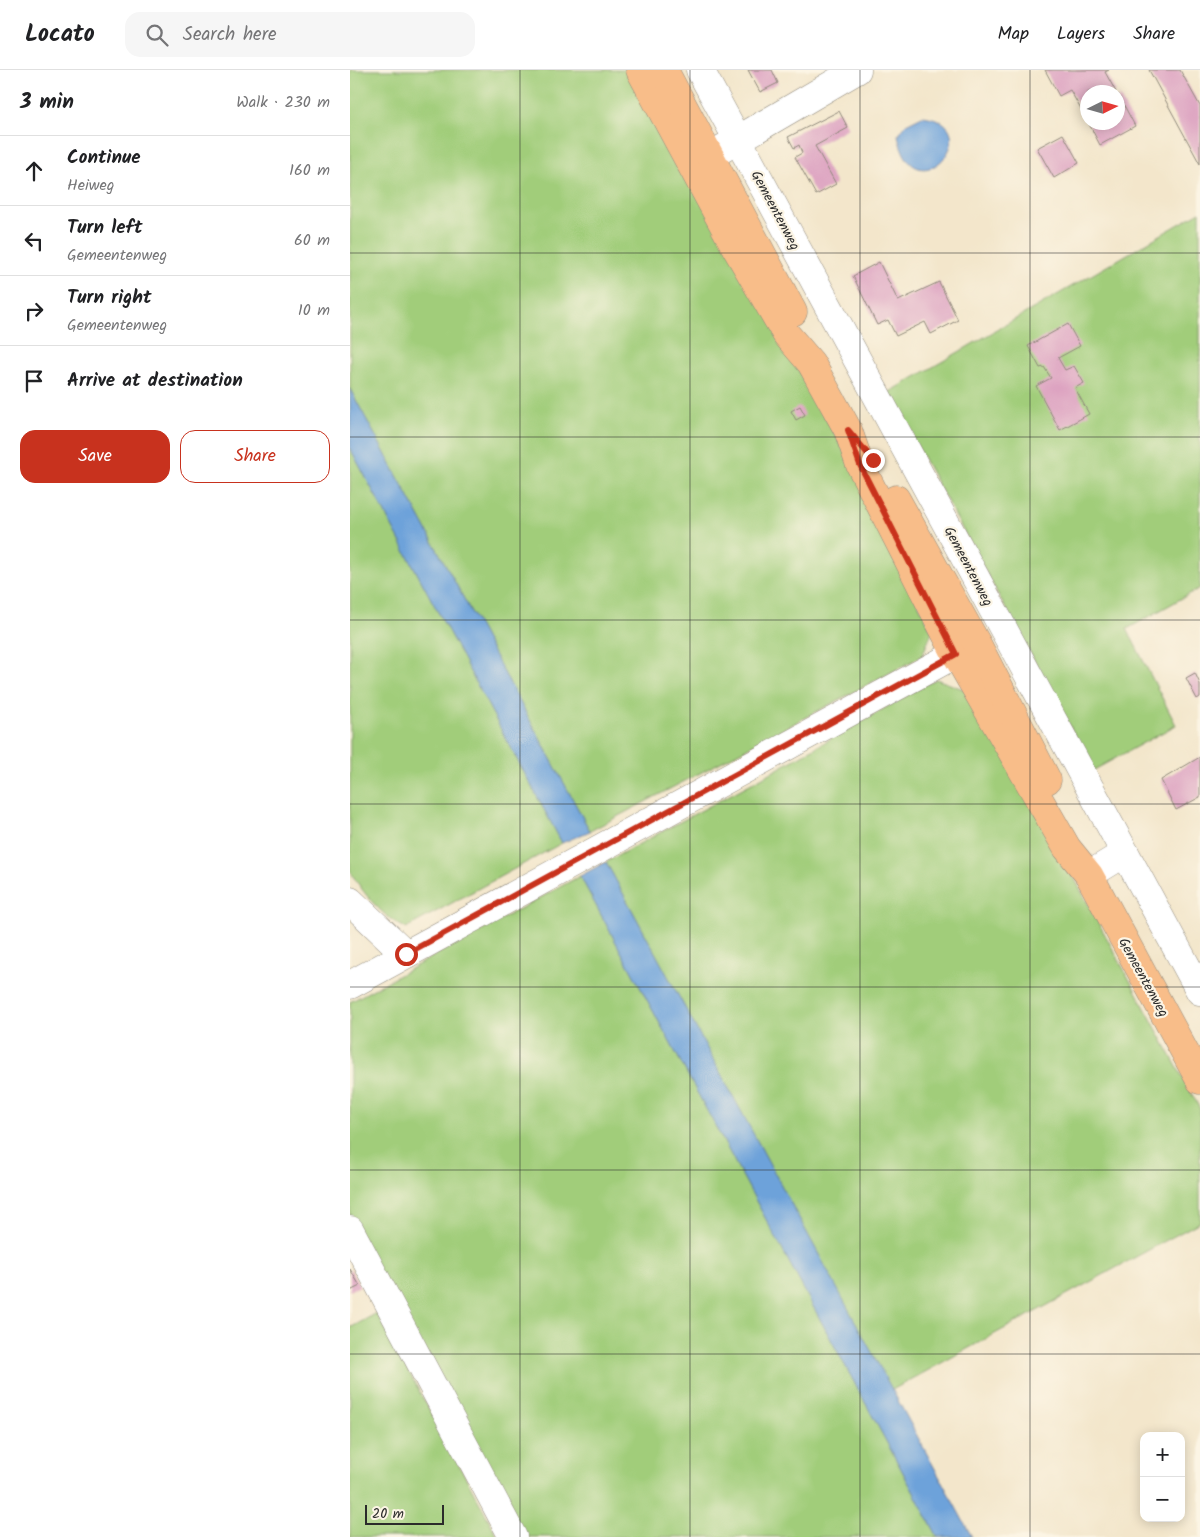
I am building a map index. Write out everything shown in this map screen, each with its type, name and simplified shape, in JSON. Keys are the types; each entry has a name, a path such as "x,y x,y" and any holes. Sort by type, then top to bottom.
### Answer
{"main road":[{"name":"Gemeentenweg","path":"640,70 701,161"},
{"name":"Gemeentenweg","path":"664,70 701,161 786,334 811,363 848,430 860,465 956,654 1062,840 1089,875 1200,1080"},
{"name":"Gemeentenweg","path":"848,430 873,460 976,642 1079,841 1089,875"}],"street":[{"name":"Gemeentenweg","path":"700,70 1200,990"},
{"path":"701,161 857,70"},
{"path":"350,984 956,654"},
{"path":"1089,875 1125,853"},
{"path":"350,901 406,954"},
{"path":"350,1230 514,1537"}],"green space":[{"path":"350,70 630,70 852,465 932,632 922,656 590,831 350,389"},
{"path":"1200,212 1200,588 1127,629 1176,725 1094,770 888,393"},
{"path":"350,448 562,843 406,928 389,918 374,904 350,871"},
{"path":"936,679 966,690 1067,865 1200,1109 1200,1222 892,1390 606,862 774,771"},
{"path":"580,876 938,1537 515,1537 350,1226 350,1002"},
{"path":"377,1313 498,1537 350,1537 350,1328"}],"water":[{"path":"922,116 942,122 951,134 950,147 943,159 932,167 919,168 907,158 898,135 906,124"},
{"path":"350,389 590,831 562,843 350,448"},
{"path":"606,862 972,1537 938,1537 580,876"}],"building":[{"path":"748,70 772,70 778,83 760,92"},
{"path":"1045,70 1109,70 1105,72 1112,85 1080,85 1080,108 1070,90 1059,96"},
{"path":"1149,70 1180,70 1200,106 1200,164"},
{"path":"1125,107 1135,126 1100,145 1092,130 1125,130"},
{"path":"839,111 848,128 815,146 836,184 816,195 795,157 802,153 799,145 794,148 788,137"},
{"path":"1063,134 1079,163 1054,178 1037,148"},
{"path":"879,262 898,301 939,282 958,320 931,334 925,322 896,336 888,320 877,325 853,276"},
{"path":"1068,324 1080,346 1058,358 1065,370 1074,366 1084,383 1075,388 1089,414 1060,430 1036,386 1051,378 1044,367 1040,368 1028,346"},
{"path":"800,406 805,415 796,420 791,411"},
{"path":"1195,673 1200,684 1200,697 1197,699 1186,678"},
{"path":"1200,757 1200,797 1176,810 1161,780"},
{"path":"350,1269 360,1286 350,1291"}],"route":[{"path":"406,954 956,654 884,516 860,465 848,430 873,460"}]}
